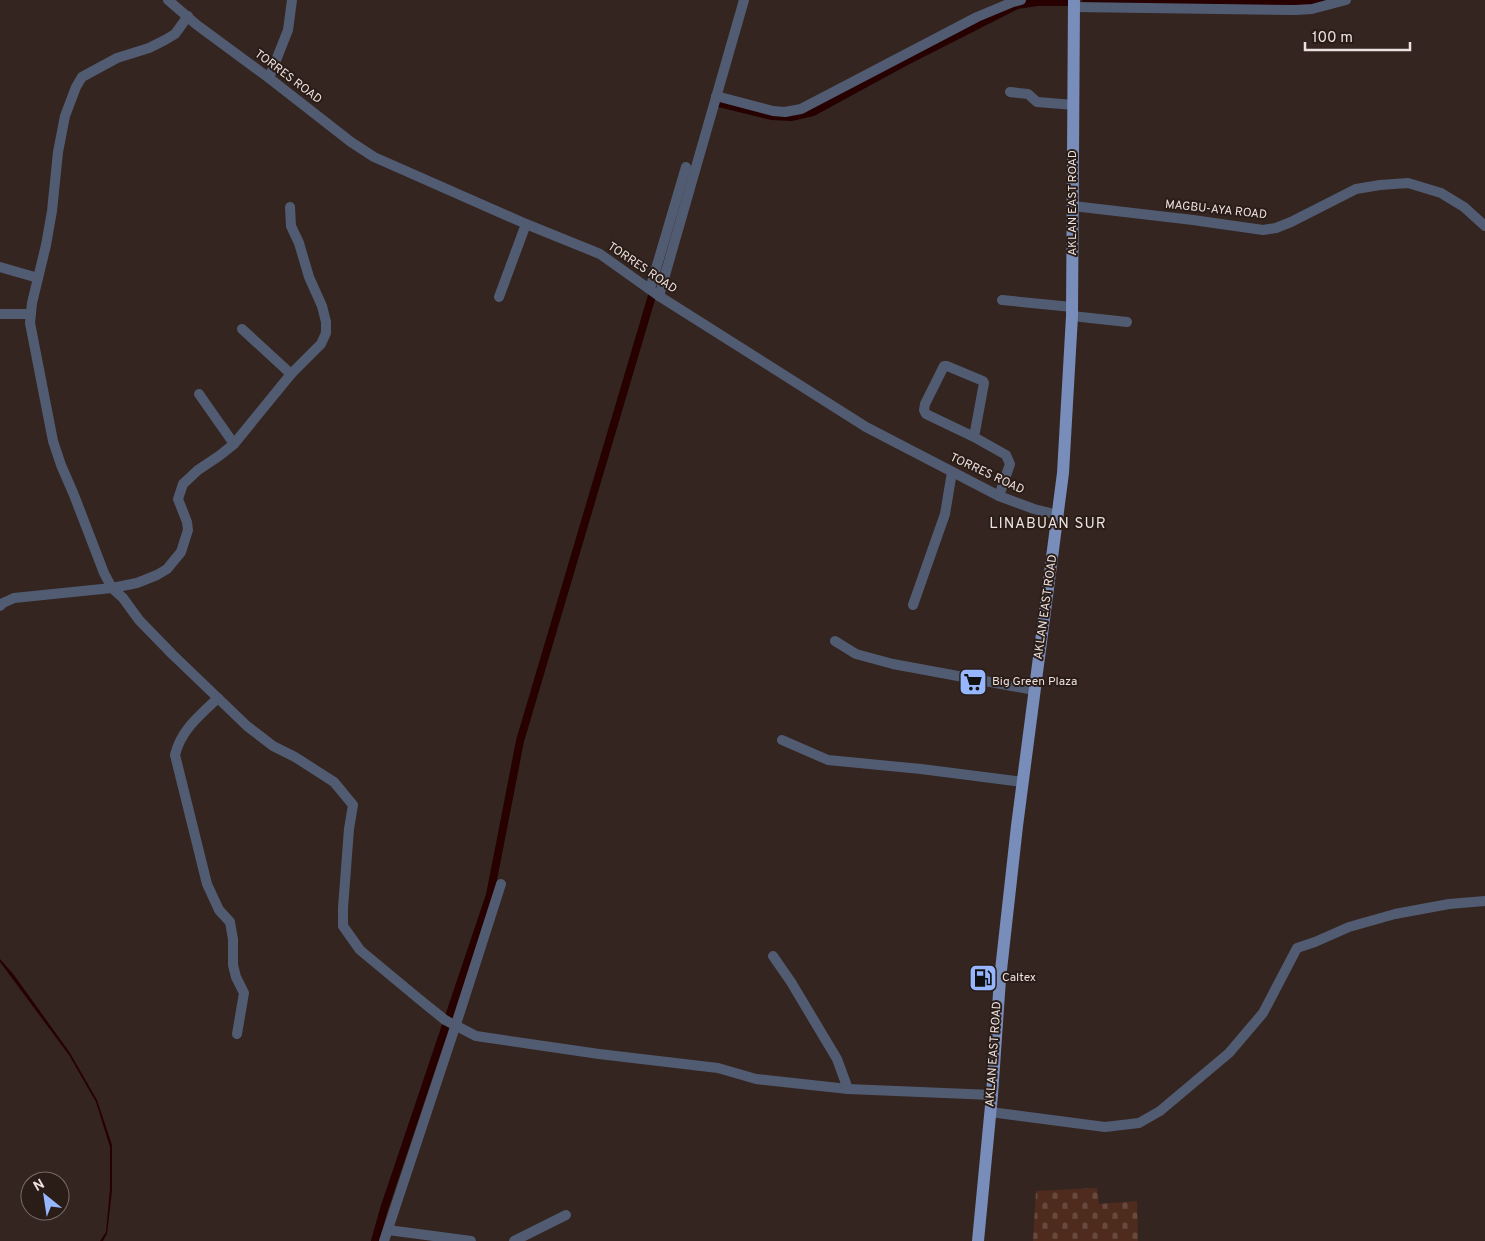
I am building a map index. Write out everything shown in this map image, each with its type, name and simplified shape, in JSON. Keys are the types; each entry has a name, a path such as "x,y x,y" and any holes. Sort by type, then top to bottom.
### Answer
{"main road":[{"name":"AKLAN EAST ROAD","path":"978,1241 992,1095 1000,980 1034,690 1063,473 1072,312 1074,4"}],"street":[{"name":"TORRES ROAD","path":"168,0 198,25 374,157 526,224 600,254 654,292 866,427 999,496 1058,516"},
{"path":"270,78 288,30 292,0"},
{"path":"654,292 716,96 744,0"},
{"path":"716,96 772,111 785,112 801,109 977,17 1021,0"},
{"path":"1074,4 1295,10 1312,9 1346,0"},
{"path":"188,16 175,34 150,48 104,64 82,77 76,86 65,116 58,152 52,211 30,323 53,441 104,573 112,588 123,598 140,620 247,726 273,746 295,757 334,782 354,805 349,829 343,926 360,950 451,1023 476,1036 599,1054 718,1068 756,1079 848,1089 992,1095"},
{"path":"1010,92 1028,94 1037,102 1074,105"},
{"path":"654,292 686,167"},
{"name":"MAGBU-AYA ROAD","path":"1073,206 1264,230 1291,222 1356,189 1408,183 1441,193 1464,206 1485,226"},
{"path":"0,606 14,598 137,584 167,569 181,552 188,530 187,522 178,499 182,484 234,444 291,374 321,344 326,333 326,322 322,306 309,277 299,244 291,226 290,207"},
{"path":"499,297 526,224"},
{"path":"0,267 38,278"},
{"path":"1002,300 1127,322"},
{"path":"0,314 31,314"},
{"path":"242,329 291,374"},
{"path":"974,437 984,383 944,366 925,404 924,410 926,414 1006,455 1010,460 1010,464 999,496"},
{"path":"199,394 234,444"},
{"path":"913,605 945,514 952,472"},
{"path":"835,641 856,654 893,664 1034,690"},
{"path":"218,698 183,734 175,755 207,884 219,910 230,922 233,939 233,964 244,993 237,1034"},
{"path":"782,740 828,760 1023,782"},
{"path":"384,1241 451,1023 501,884"},
{"path":"990,1112 1105,1128 1139,1123 1160,1111 1229,1053 1263,1013 1297,948 1349,927 1396,914 1449,904 1485,901"},
{"path":"773,956 837,1059 848,1089"},
{"path":"514,1241 566,1215"},
{"path":"388,1230 471,1241"}],"green space":[{"path":"1097,1188 1099,1204 1137,1201 1138,1241 1033,1241 1036,1191"}],"shaded area":[{"path":"0,959 14,975 70,1053 97,1100 112,1145 112,1191 107,1234 103,1241 100,1241 106,1232 110,1189 110,1147 96,1102 69,1055 0,962"}],"waterway":[{"path":"1086,2 1295,3 1321,0"},
{"path":"719,103 772,116 791,117 813,112 903,63 1017,5 1037,2 1067,2"},
{"path":"375,1241 384,1209 490,895 520,741 654,289"}],"place":[{"name":"Big Green Plaza","path":"973,682"},
{"name":"Caltex","path":"983,978"}],"district":[{"name":"LINABUAN SUR","path":"1048,524"}]}
